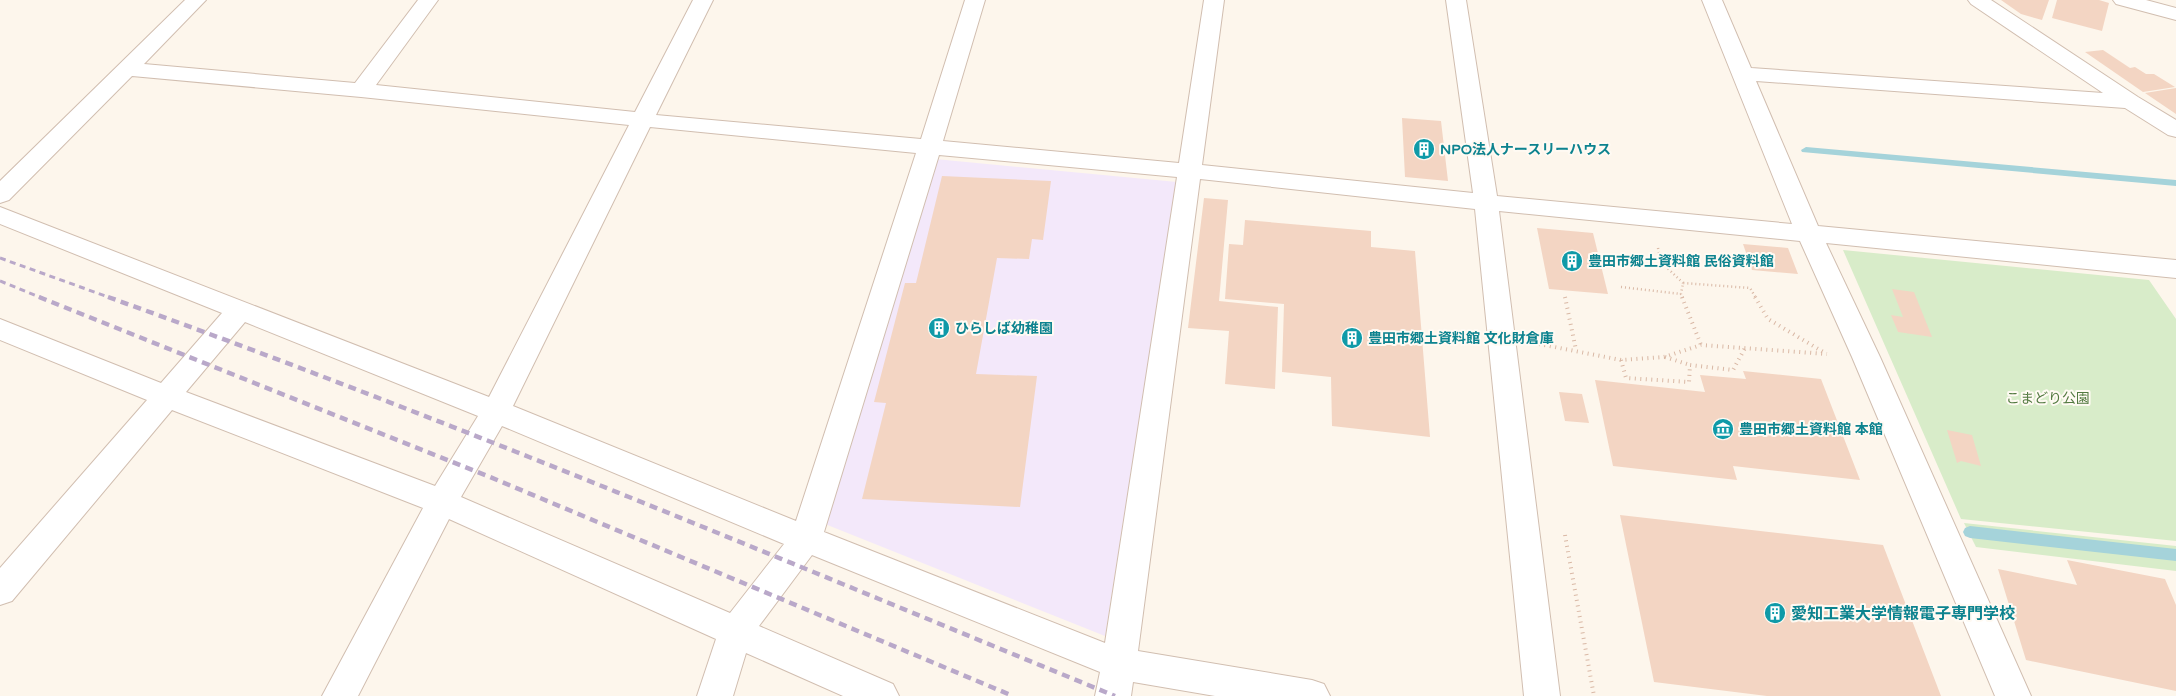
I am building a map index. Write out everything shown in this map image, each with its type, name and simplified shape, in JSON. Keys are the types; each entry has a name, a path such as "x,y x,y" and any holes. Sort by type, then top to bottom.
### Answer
{"street":[{"path":"0,196 196,0"},
{"path":"361,90 428,0"},
{"path":"340,696 442,502 496,411 703,0"},
{"path":"715,696 736,631 806,539 975,0"},
{"path":"1116,680 1214,0"},
{"path":"1456,0 1486,201 1542,696"},
{"path":"1712,0 1808,232 1866,357 2014,696"},
{"path":"1978,0 2130,102 2176,130"},
{"path":"2123,0 2158,5 2176,14"},
{"path":"127,68 361,90 643,120 930,146 1808,232 2173,272"},
{"path":"1742,74 2130,102"},
{"path":"0,215 496,411 806,539 1116,680 1312,696"},
{"path":"0,591 240,310"},
{"path":"0,329 166,396 442,502 880,696"}],"path":[{"path":"1701,345 1681,294 1683,283 1750,288 1768,319 1827,354"},
{"path":"1622,288 1681,294"},
{"path":"1565,297 1576,350"},
{"path":"1501,342 1530,343 1576,350 1621,360 1664,357 1701,345 1866,357"},
{"path":"1664,357 1690,365 1733,370 1745,348"},
{"path":"1621,360 1626,378 1689,382 1690,365"}],"shaded area":[{"path":"935,159 1177,182 1105,636 825,524"}],"green space":[{"name":"こまどり公園","path":"1843,250 2149,280 2176,319 2176,541 1961,519"},
{"path":"1964,523 2176,546 2176,571 1976,547"}],"building":[{"path":"2001,0 2049,0 2042,20 2021,14"},
{"path":"2057,0 2099,0 2109,3 2102,31 2052,18"},
{"path":"2103,50 2130,68 2135,67 2146,74 2154,74 2175,87 2143,92 2085,52"},
{"path":"2176,88 2176,114 2145,93"},
{"name":"NPO法人ナースリーハウス","path":"1402,118 1441,121 1448,181 1405,177"},
{"name":"ひらしば幼稚園","path":"942,176 1051,181 1043,240 1032,239 1029,259 997,258 976,374 1037,376 1020,507 862,499 886,403 874,402 905,283 916,283"},
{"path":"1204,198 1228,200 1219,301 1278,307 1275,389 1225,384 1229,331 1188,328"},
{"name":"豊田市郷土資料館 文化財倉庫","path":"1245,220 1371,231 1371,247 1415,251 1430,437 1332,426 1331,377 1282,372 1284,304 1225,299 1229,244 1243,245"},
{"name":"豊田市郷土資料館 民俗資料館","path":"1537,228 1593,233 1608,294 1549,289"},
{"path":"1743,244 1788,248 1798,274 1752,270"},
{"path":"1892,289 1914,292 1932,337 1898,332 1891,315 1903,317"},
{"name":"豊田市郷土資料館 本館","path":"1743,371 1821,379 1860,480 1733,466 1737,480 1613,466 1595,380 1705,392 1700,375 1746,379"},
{"path":"1559,392 1582,394 1589,423 1565,421"},
{"path":"1947,430 1972,435 1981,466 1961,461 1957,463"},
{"name":"愛知工業大学情報電子専門学校","path":"1620,515 1883,545 1941,696 1767,696 1654,682"},
{"path":"2067,560 2165,579 2176,605 2176,691 2026,660 1998,569 2077,585"}],"waterway":[{"path":"1806,150 2176,183"},
{"path":"1970,532 2176,555"}],"railway":[{"path":"0,258 111,298"},
{"path":"0,281 42,298"},
{"path":"39,297 490,477 1013,696"},
{"path":"108,297 488,441 1115,696"}],"place":[{"name":"NPO法人ナースリーハウス","path":"1424,149"},
{"name":"豊田市郷土資料館 民俗資料館","path":"1572,261"},
{"name":"ひらしば幼稚園","path":"939,328"},
{"name":"豊田市郷土資料館 文化財倉庫","path":"1352,338"},
{"name":"豊田市郷土資料館 本館","path":"1723,429"},
{"name":"愛知工業大学情報電子専門学校","path":"1775,613"}]}
